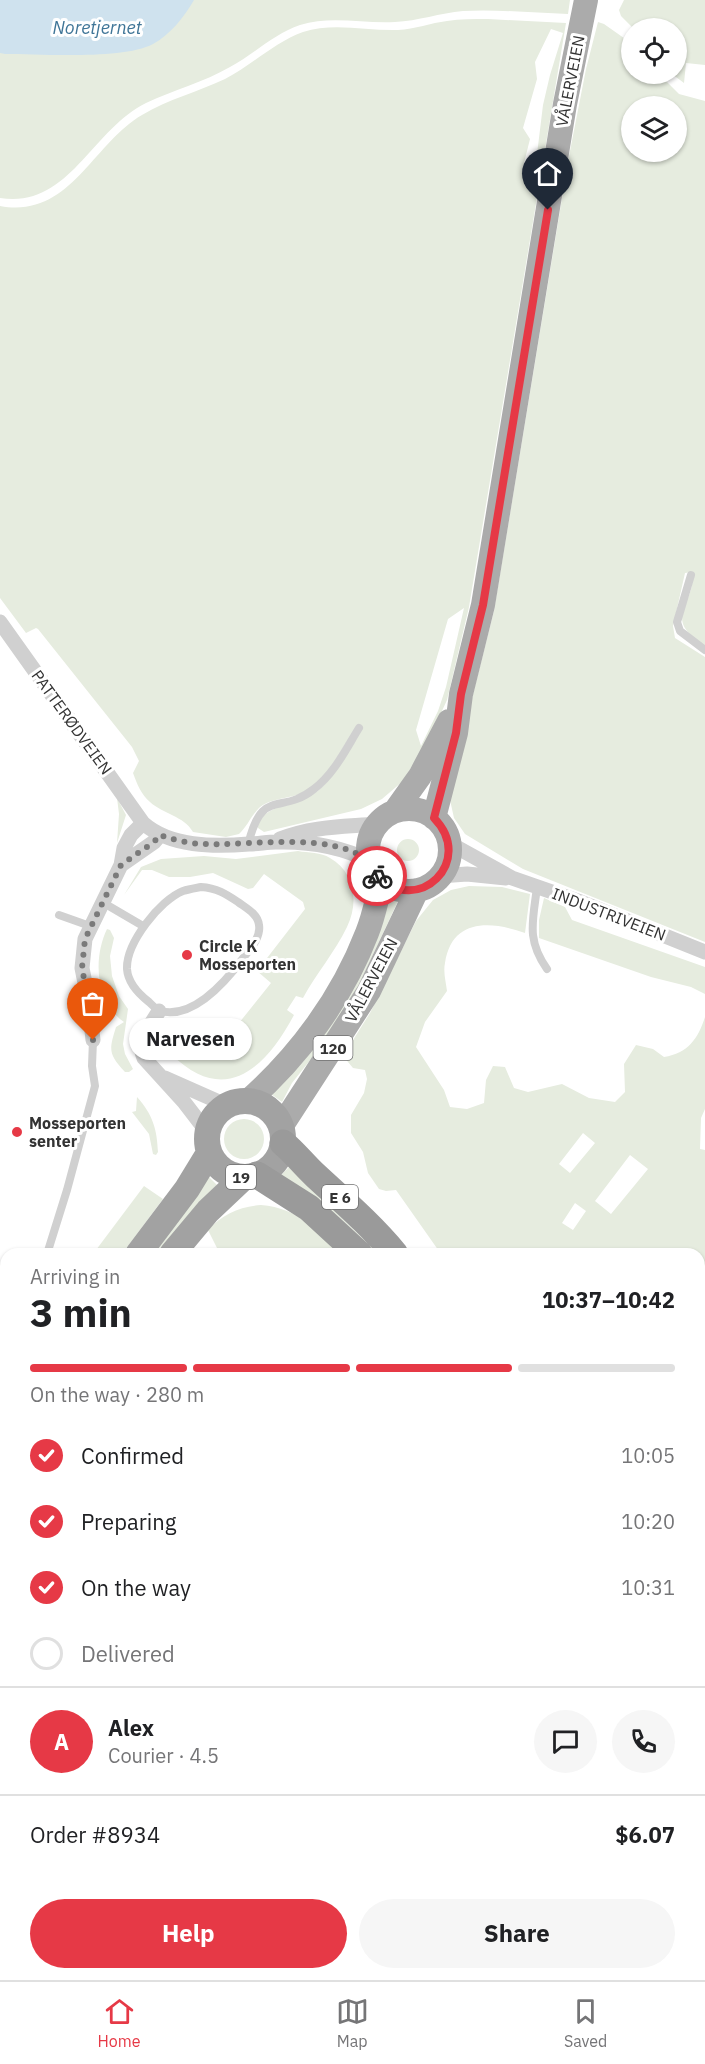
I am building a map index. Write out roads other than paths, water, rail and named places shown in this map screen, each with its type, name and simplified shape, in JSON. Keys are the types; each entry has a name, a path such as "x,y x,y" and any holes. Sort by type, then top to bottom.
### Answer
{"highway":[{"path":"237,1103 258,1103 268,1108 276,1117 282,1135"},
{"name":"19","path":"143,1248 182,1196 208,1142 210,1121 237,1103"},
{"name":"19","path":"208,1142 214,1163 222,1170 232,1176 250,1176 266,1171 274,1164 280,1155 282,1135"},
{"name":"E 6","path":"282,1135 309,1170 356,1211 390,1248"},
{"name":"19","path":"177,1248 208,1211 250,1176"},
{"name":"E 6","path":"250,1176 309,1208 352,1248"}],"main road":[{"name":"VÅLERVEIEN","path":"434,818 456,733 461,694 483,605 578,36 586,0"},
{"name":"VÅLERVEIEN","path":"386,818 420,776 461,694"},
{"path":"376,871 398,889 417,890 434,882 440,876 448,860 449,843 441,825 434,818 416,810 386,818"},
{"name":"120","path":"376,871 369,842 386,818"},
{"name":"VÅLERVEIEN","path":"237,1103 290,1060 330,1005 364,941 376,871"},
{"name":"VÅLERVEIEN","path":"282,1135 369,991 417,890"}],"street":[{"name":"PATTERØDVEIEN","path":"0,622 143,823 160,835 203,844 274,842 324,845 354,853 376,871"},
{"name":"PATTERØDVEIEN","path":"274,842 299,832 386,818"},
{"path":"93,1040 82,954 90,926 121,865 124,848 131,835 143,823"},
{"path":"121,865 154,842 160,835"},
{"name":"INDUSTRIVEIEN","path":"449,843 512,878 705,952"},
{"name":"INDUSTRIVEIEN","path":"440,876 466,874 512,878"},
{"path":"159,1011 143,1039 141,1051 208,1142"},
{"path":"162,1077 237,1103"}],"lane":[{"path":"691,575 677,622 680,631 705,650"},
{"path":"248,844 259,814 270,805 305,795 321,784 359,729"},
{"path":"201,887 223,892 251,911 260,926 255,942 226,981 210,995 194,1006 180,1010 159,1011 132,984 127,969 130,952 144,926 169,899 183,891 201,887"},
{"path":"537,887 532,940 539,958 547,969"},
{"path":"102,902 144,926"},
{"path":"59,915 90,926"},
{"path":"49,1248 95,1086 92,1066 93,1040"}],"water":[{"name":"Noretjernet","path":"0,0 194,0 176,25 153,44 122,52 60,55 0,53"}],"place":[{"name":"Circle K Mosseporten","path":"187,955"},
{"name":"Narvesen","path":"93,1040"},
{"name":"Mosseporten senter","path":"17,1132"}]}
